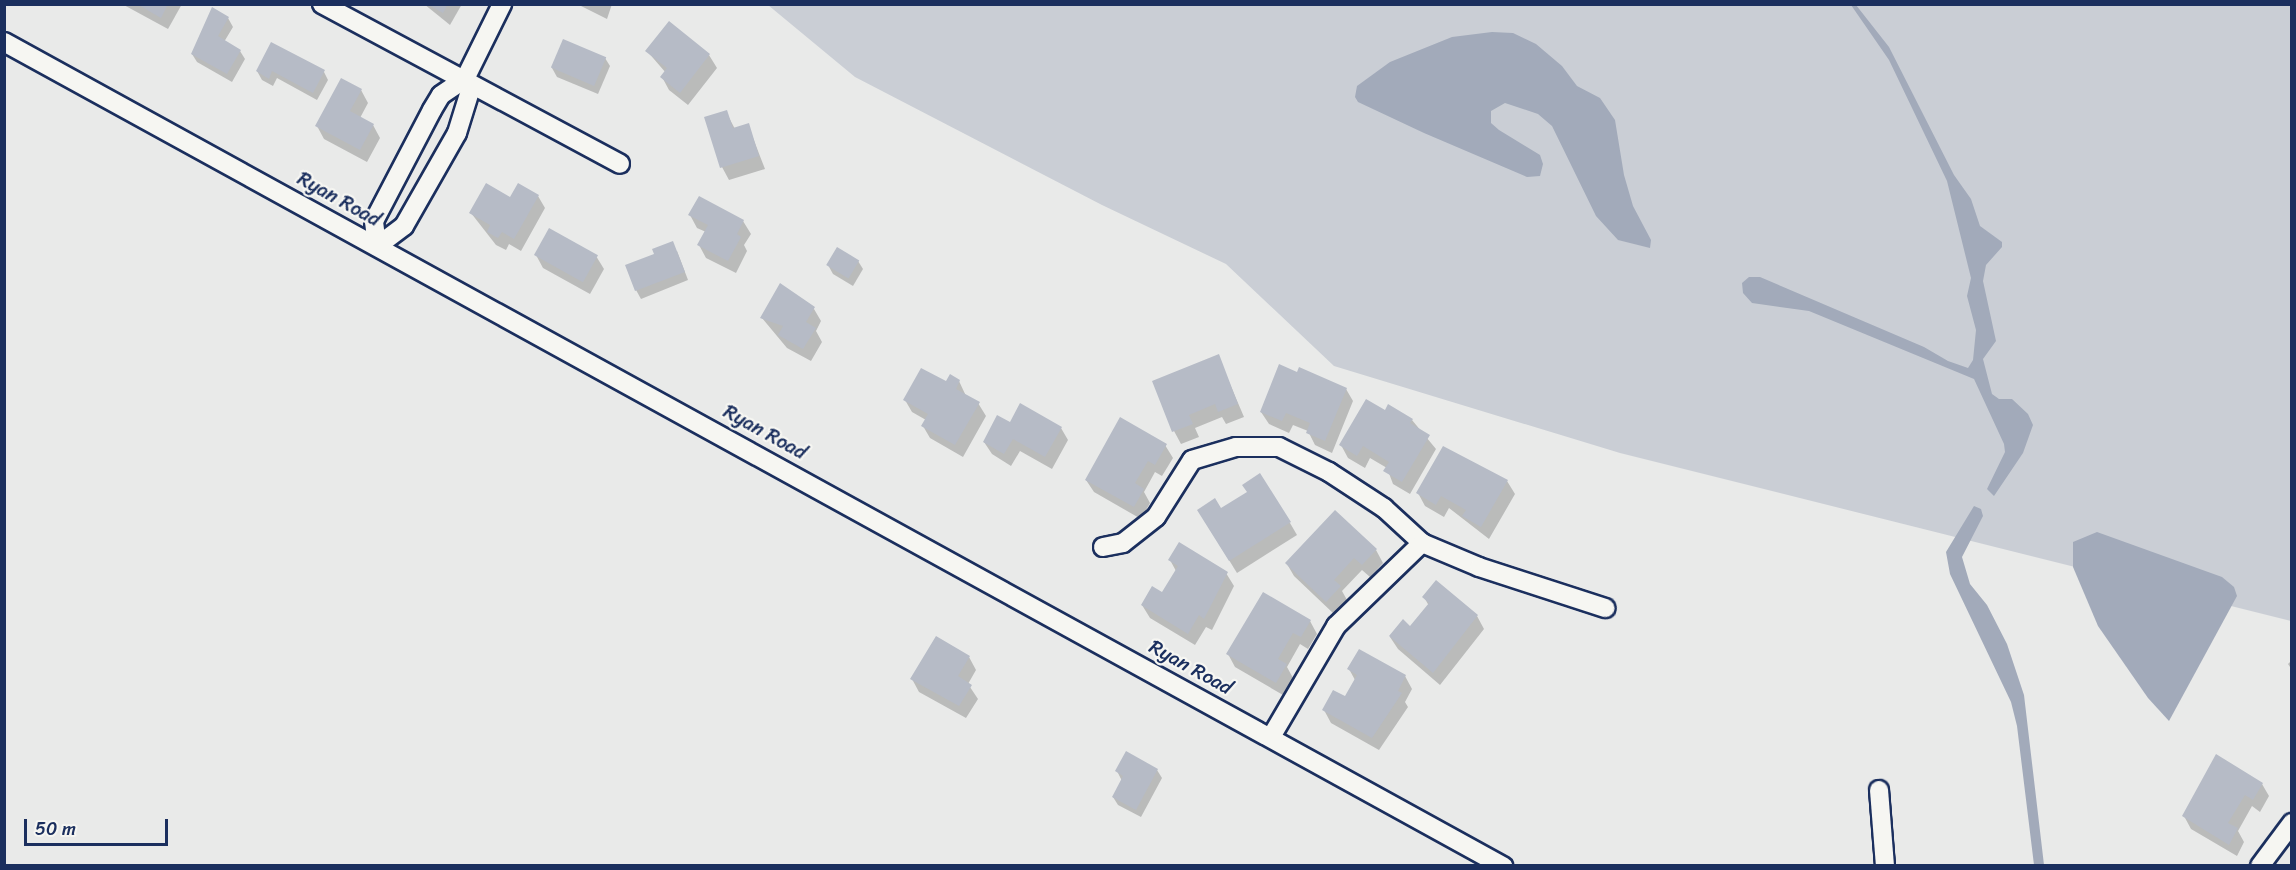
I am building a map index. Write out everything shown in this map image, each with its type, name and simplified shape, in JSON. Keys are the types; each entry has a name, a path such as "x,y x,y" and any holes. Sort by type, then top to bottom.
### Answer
{"street":[{"path":"322,4 445,74 465,79 503,105 620,164"},
{"path":"465,79 470,91 457,133 404,226 377,246 374,221 441,96 465,79 502,4"},
{"name":"Ryan Road","path":"4,42 1503,866"},
{"path":"1103,547 1123,543 1156,517 1192,460 1236,447 1279,447 1329,472 1384,508 1422,543 1479,567 1605,608"},
{"path":"1271,737 1336,626 1422,543"},
{"path":"1879,790 1885,866"},
{"path":"2260,866 2292,823"}],"shaded area":[{"path":"768,5 2291,5 2291,621 1620,453 1334,366 1226,264 1102,205 855,77"}],"water":[{"path":"1851,5 1856,5 1889,47 1954,175 1971,199 1980,226 2002,242 2002,247 1986,265 1983,281 1996,341 1983,359 1992,394 1999,399 2012,399 2028,414 2033,425 2023,453 1994,496 1987,489 2005,452 2004,444 1974,379 1809,311 1752,303 1743,293 1742,283 1749,277 1760,277 1924,347 1948,361 1968,368 1973,360 1976,330 1967,296 1971,278 1947,181 1889,60"},
{"path":"1492,32 1513,33 1536,44 1562,66 1577,86 1600,98 1615,120 1624,175 1633,206 1651,240 1650,248 1618,240 1596,216 1552,126 1538,114 1505,103 1491,111 1491,123 1540,155 1543,164 1540,176 1527,177 1424,133 1358,102 1355,97 1357,86 1390,62 1452,37"},
{"path":"1974,506 1981,509 1983,516 1962,557 1970,584 1987,605 2007,644 2024,695 2044,865 2034,865 2017,726 2011,702 1950,574 1946,552"},
{"path":"2097,532 2222,577 2234,587 2237,596 2169,721 2148,698 2098,626 2073,567 2073,542"}],"building":[{"path":"137,4 168,4 161,18"},
{"path":"427,4 448,4 443,13"},
{"path":"212,7 229,17 218,36 241,50 227,74 191,54"},
{"path":"669,21 710,54 680,93 660,77 667,68 645,51"},
{"path":"563,39 606,57 594,86 551,68"},
{"path":"271,42 325,70 313,93 272,71 269,79 256,71"},
{"path":"341,78 362,89 350,111 374,124 360,150 315,126"},
{"path":"727,110 733,128 749,123 759,156 720,168 704,117"},
{"path":"486,183 510,197 518,183 539,195 514,239 502,232 498,238 487,232 490,225 469,213"},
{"path":"699,196 744,220 737,234 741,237 728,261 697,245 708,225 688,215"},
{"path":"549,228 598,255 583,282 534,255"},
{"path":"673,241 685,272 635,291 625,265 654,254 652,249"},
{"path":"837,247 859,260 848,278 826,265"},
{"path":"780,283 815,307 806,322 816,328 803,349 778,335 783,326 760,318"},
{"path":"1219,354 1238,404 1218,412 1215,404 1189,415 1193,424 1172,432 1152,381"},
{"path":"1279,364 1297,372 1299,367 1347,388 1325,441 1306,433 1310,423 1286,413 1282,421 1260,412"},
{"path":"921,368 946,381 950,374 960,380 956,389 980,402 955,445 921,426 928,414 903,400"},
{"path":"1366,399 1385,410 1388,404 1413,419 1410,423 1430,435 1402,482 1383,471 1389,462 1363,446 1357,456 1339,445"},
{"path":"1020,403 1062,427 1045,457 1013,439 1004,454 983,442 997,415 1010,422"},
{"path":"1120,417 1167,444 1155,465 1148,461 1135,483 1144,489 1134,507 1085,480"},
{"path":"1443,446 1508,480 1481,527 1462,516 1466,510 1441,496 1436,505 1416,493"},
{"path":"1260,473 1291,522 1229,561 1197,510 1215,498 1221,508 1247,492 1242,485"},
{"path":"1335,510 1377,549 1362,565 1354,558 1334,580 1341,586 1326,602 1285,563"},
{"path":"1179,542 1228,572 1204,619 1199,615 1188,634 1141,605 1152,586 1162,592 1178,566 1168,560"},
{"path":"1436,580 1478,615 1433,673 1389,636 1403,619 1410,626 1429,603 1422,597"},
{"path":"1263,592 1311,620 1301,637 1293,633 1278,659 1287,664 1276,683 1226,654"},
{"path":"936,636 970,656 958,676 972,685 959,706 910,679"},
{"path":"1359,649 1406,675 1398,691 1402,693 1372,738 1322,710 1333,690 1345,696 1357,675 1347,669"},
{"path":"1126,751 1158,769 1136,810 1112,797 1123,776 1115,771"},
{"path":"2216,754 2263,783 2253,800 2245,795 2228,823 2238,828 2229,845 2182,816"}]}
